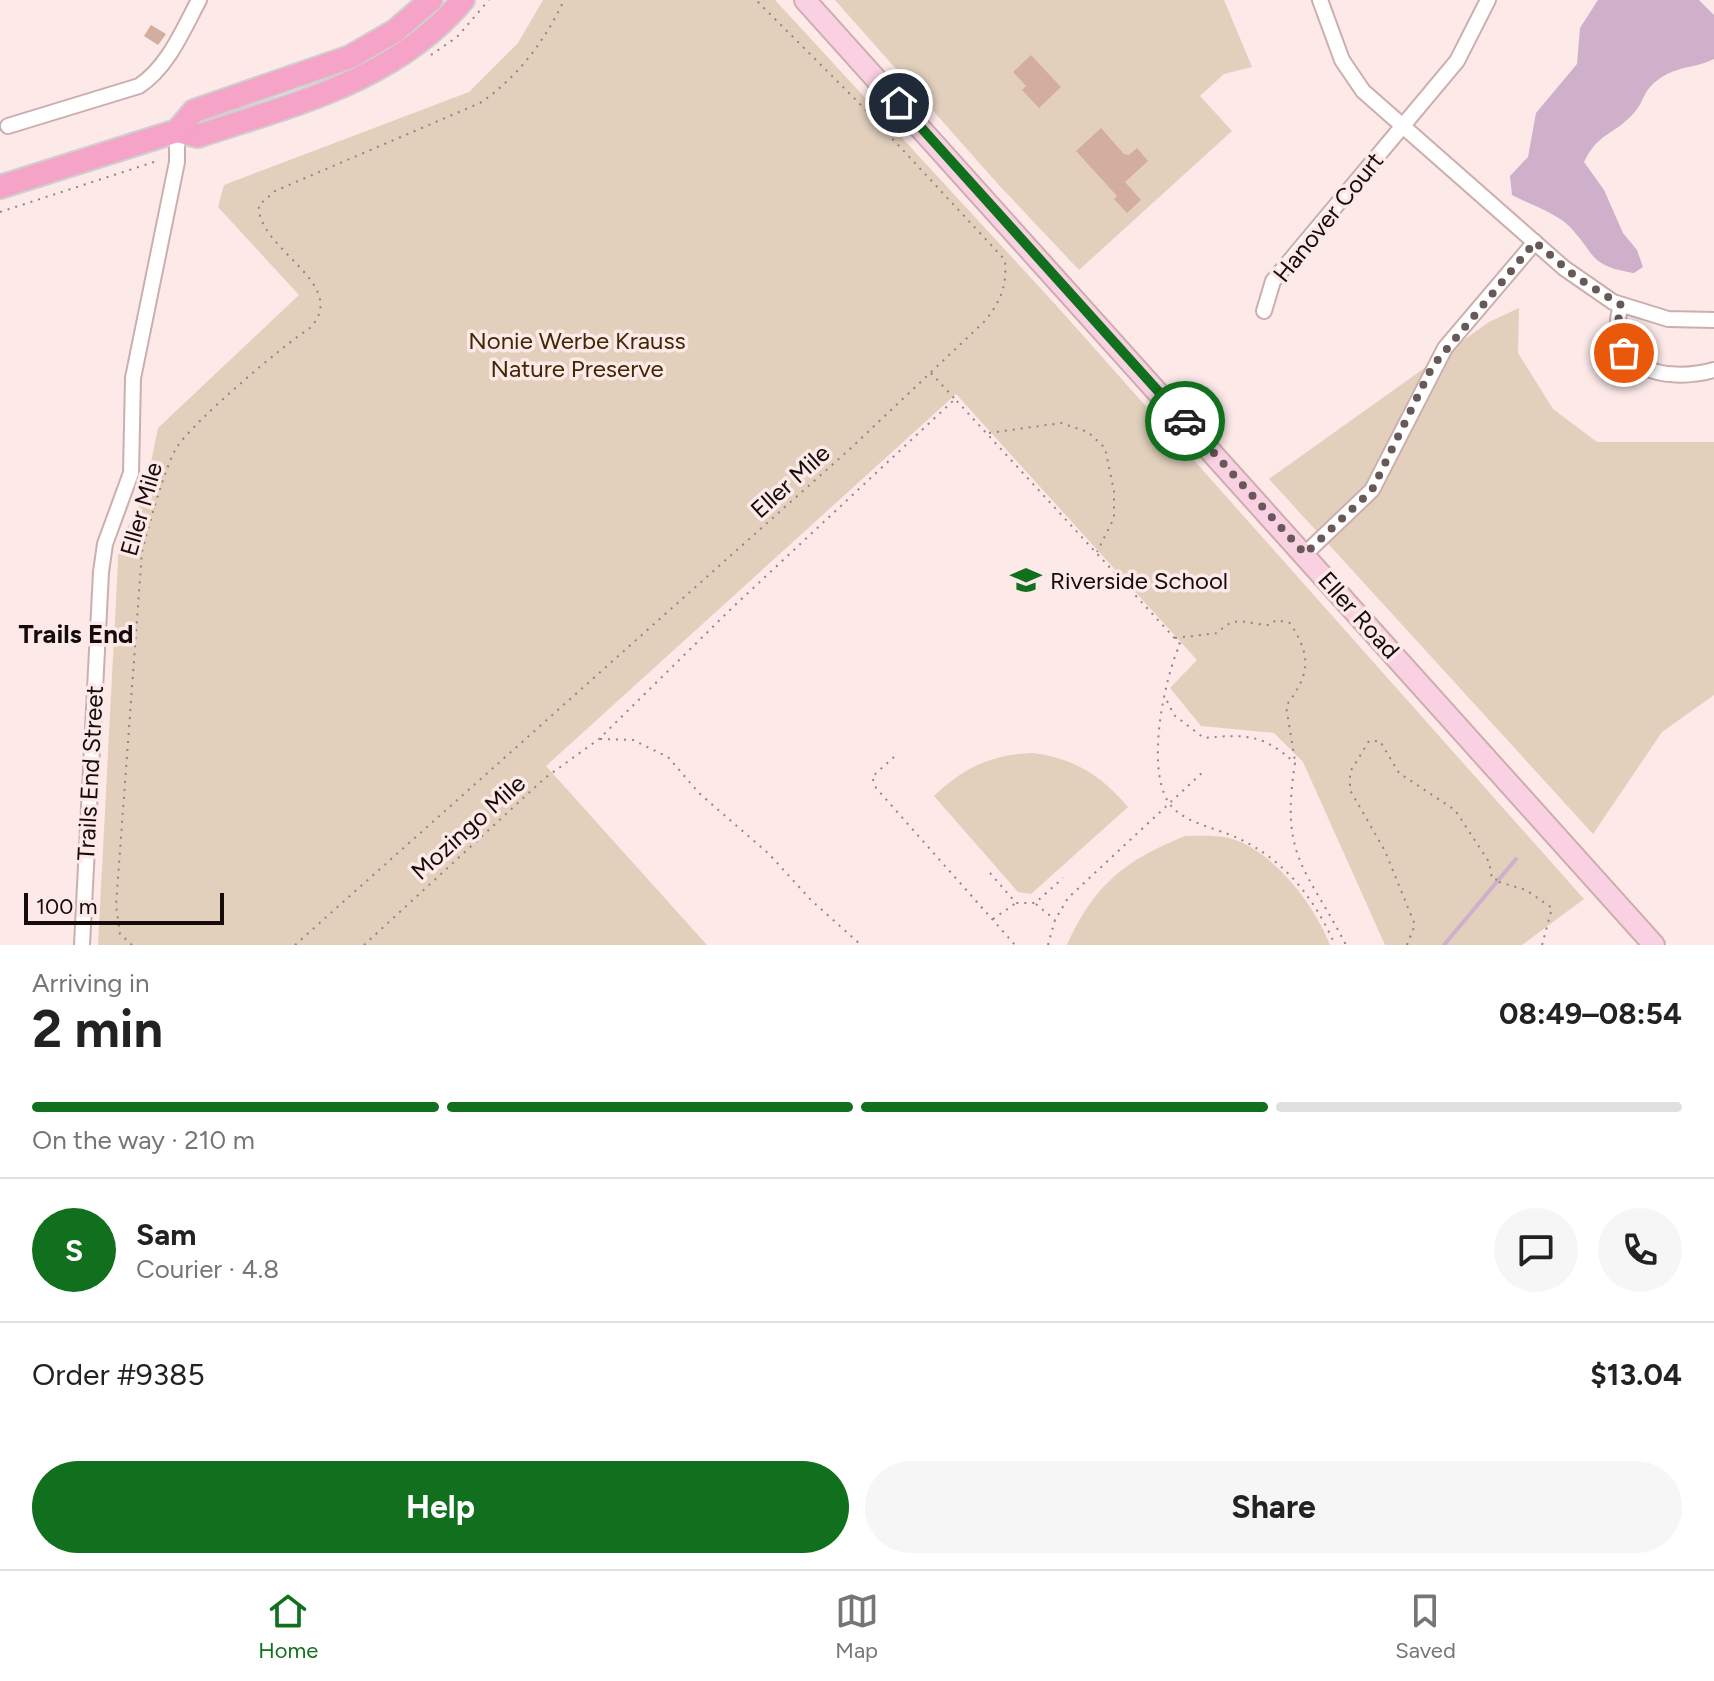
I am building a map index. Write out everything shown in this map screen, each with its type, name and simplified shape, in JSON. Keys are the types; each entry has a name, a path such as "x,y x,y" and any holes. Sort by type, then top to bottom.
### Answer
{"main road":[{"path":"0,187 124,159 177,131 194,111 350,57 395,31 431,0"},
{"path":"177,131 198,136 353,83 406,54 463,0"}],"street":[{"path":"8,126 139,86 149,80 160,68 199,0"},
{"name":"Eller Road","path":"805,0 1654,945"},
{"path":"1320,0 1342,60 1363,91 1576,277 1621,305 1668,319 1714,320"},
{"name":"Hanover Court","path":"1264,311 1273,281 1457,61 1488,0"},
{"name":"Trails End Street","path":"82,945 101,572 105,544 131,473 133,378 177,162 177,131"},
{"path":"1305,554 1372,490 1432,367 1535,242"},
{"path":"1621,305 1616,333 1628,357 1645,367 1673,374 1714,370"}],"path":[{"name":"Eller Mile","path":"132,945 120,934 116,905 142,552 147,532 169,465 187,434 310,328 318,320 321,306 305,271 263,227 258,216 259,205 275,191 480,103 503,87 531,55 564,0"},
{"name":"Eller Mile","path":"295,945 931,373 986,320 1002,297 1005,260 861,105 756,0"},
{"path":"0,212 124,159 157,161"},
{"path":"931,373 1180,644 1170,665 1157,755 1158,781 1170,802 1198,823 1231,835 1270,857 1303,887 1335,945"},
{"name":"Mozingo Mile","path":"364,945 545,778 599,739 733,607 955,399"},
{"path":"988,433 1061,423 1088,432 1105,448 1114,491 1114,518 1097,553"},
{"path":"1175,638 1218,633 1227,623 1240,619 1257,625 1270,625 1276,620 1290,623 1305,648 1304,682 1286,706 1287,731 1295,763 1288,806 1292,844 1304,875 1346,945"},
{"path":"1165,698 1174,715 1204,738 1241,734 1272,742 1295,763"},
{"path":"599,739 633,740 668,757 699,793 769,854 811,900 861,945"},
{"path":"1407,945 1415,925 1385,851 1350,790 1350,772 1369,741 1380,741 1399,773 1455,810 1489,862 1492,879"},
{"path":"894,757 872,777 876,788 1015,945"},
{"path":"1048,945 1055,920 1068,898 1205,770"},
{"path":"990,873 1016,903"},
{"path":"1035,903 1063,878"},
{"path":"1492,879 1499,880"},
{"path":"1492,879 1526,890 1552,908 1542,945"},
{"path":"992,920 1016,903 1035,903 1055,920"}],"green space":[{"name":"Nonie Werbe Krauss Nature Preserve","path":"543,0 775,0 1055,304 1584,899 1522,945 1385,945 1303,762 1274,733 1201,726 1170,688 1197,660 956,394 546,766 707,945 98,945 119,542 144,497 158,428 299,295 218,207 224,185 469,92 518,43"},
{"path":"835,0 1224,0 1252,67 1224,74 1200,96 1232,131 1079,270 997,183"},
{"path":"1519,308 1518,353 1553,409 1597,442 1714,442 1714,695 1662,732 1593,834 1269,479 1489,322"},
{"path":"1033,753 1061,759 1086,770 1108,786 1128,807 1031,894 1018,892 934,796 979,764 1004,756"},
{"path":"1185,836 1229,838 1261,854 1303,896 1330,945 1067,945 1089,906 1114,877 1145,855"}],"shaded area":[{"path":"1598,0 1699,0 1714,15 1714,59 1673,71 1658,79 1632,115 1600,140 1584,162 1604,190 1623,233 1637,250 1643,267 1634,273 1600,262 1564,221 1512,195 1510,176 1528,157 1536,113 1577,64 1580,28"}],"building":[{"path":"151,25 166,34 158,45 144,36"},
{"path":"1031,55 1061,87 1039,108 1022,90 1026,86 1013,72"},
{"path":"1101,128 1124,154 1129,155 1137,148 1148,161 1125,182 1141,200 1127,213 1114,199 1117,196 1076,151"}],"waterway":[{"path":"1444,945 1516,859"}],"way so far":[{"path":"1185,421 1305,554 1350,515 1372,490 1390,460 1432,367 1535,242 1576,277 1621,305 1616,333 1624,353"}],"place":[{"name":"Riverside School","path":"1026,580"}],"district":[{"name":"Trails End","path":"76,634"}],"route":[{"path":"899,103 1185,421"}]}
